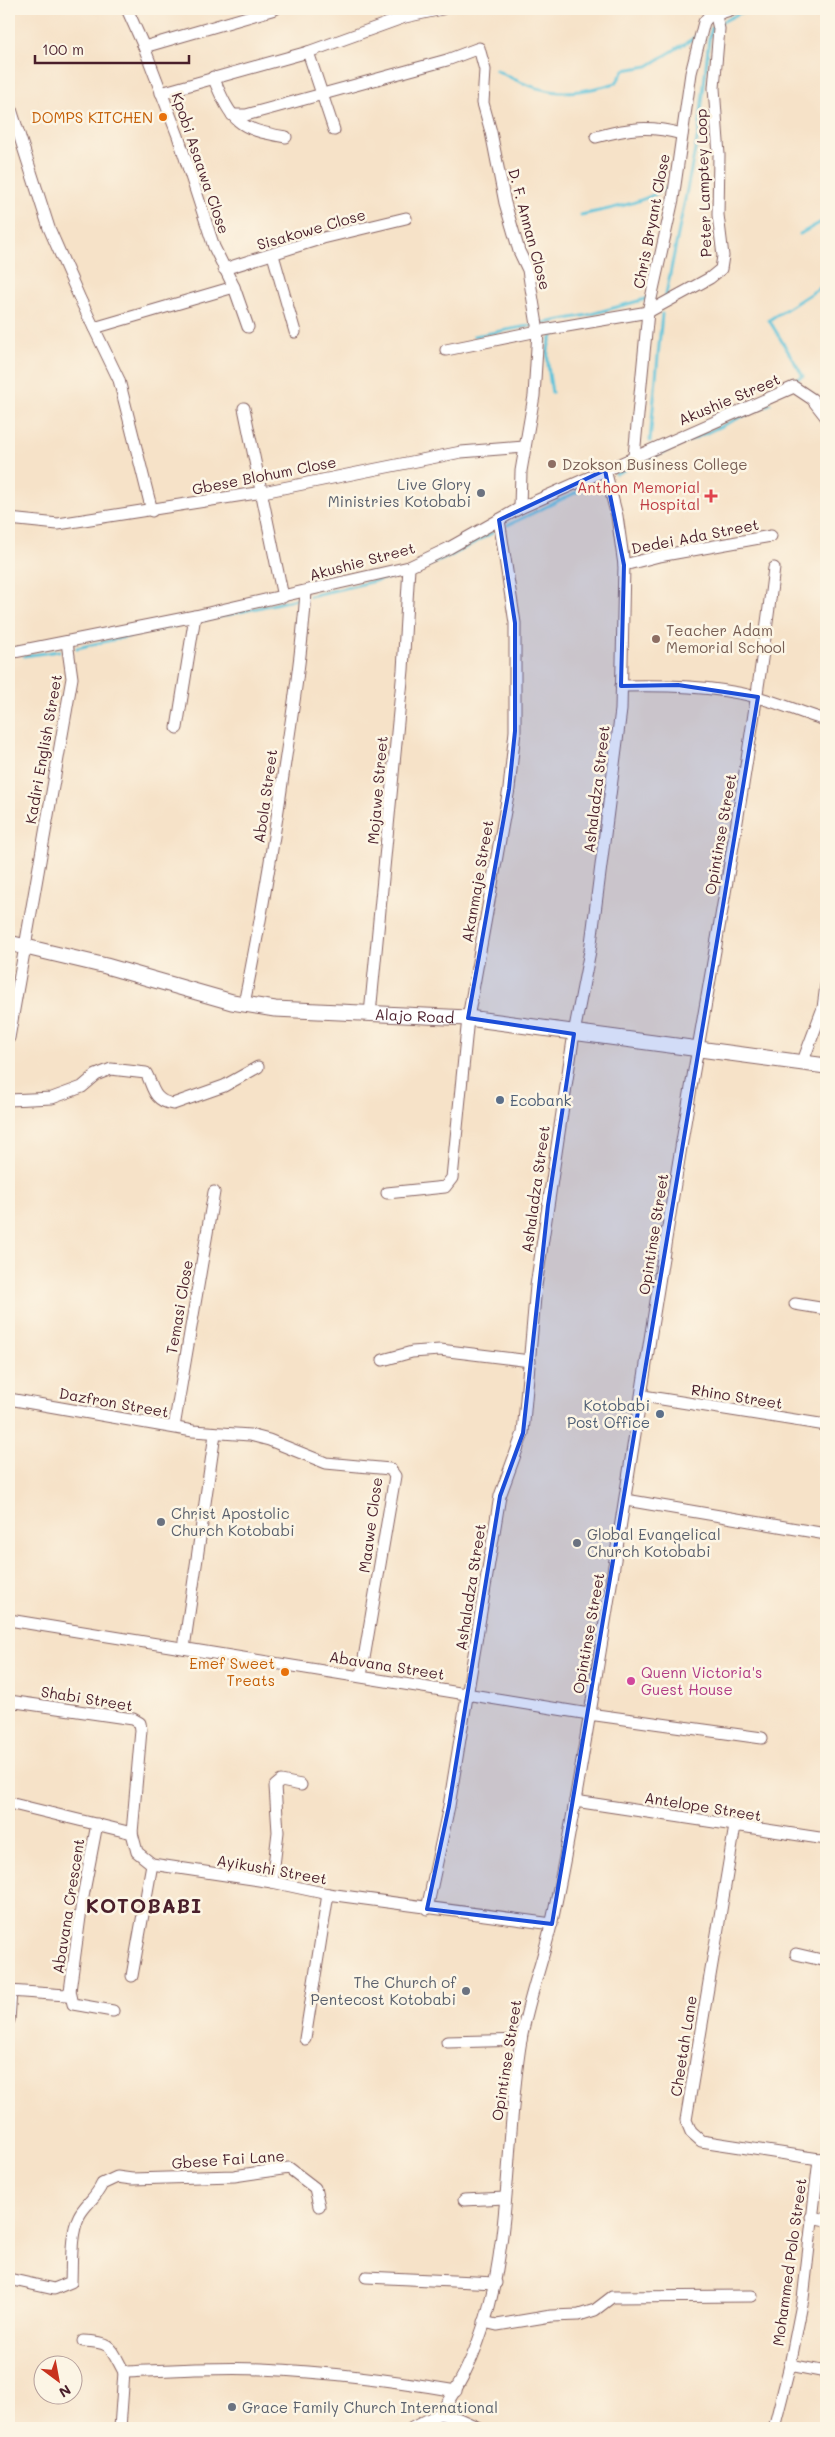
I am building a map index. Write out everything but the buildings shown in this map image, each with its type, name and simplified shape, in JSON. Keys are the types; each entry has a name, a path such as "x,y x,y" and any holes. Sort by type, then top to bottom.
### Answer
{"street":[{"name":"Kpobi Asaawa Close","path":"127,9 144,47 161,93 205,215 214,247 234,287 248,326"},
{"path":"144,47 275,9"},
{"path":"161,93 308,52 405,16 442,9"},
{"name":"Chris Bryant Close","path":"634,456 648,312 673,199 691,73 704,22 708,17 716,16 731,9"},
{"name":"Peter Lamptey Loop","path":"446,350 538,331 648,312 710,278 721,269 723,256 718,215 719,155 714,88 719,30 716,16"},
{"name":"D. F. Annan Close","path":"322,93 447,60 479,48 485,70 483,103 491,132 505,204 519,251 528,270 538,331 534,396 521,471 520,508"},
{"path":"308,52 334,130"},
{"path":"213,77 225,106 237,122 247,128 286,137"},
{"path":"232,115 246,115 322,93"},
{"path":"9,103 49,228 119,380 152,510"},
{"path":"596,137 638,128 658,127 682,134"},
{"name":"Sisakowe Close","path":"224,269 323,238 406,218"},
{"path":"273,255 295,332"},
{"path":"94,328 234,287"},
{"name":"Akushie Street","path":"9,653 195,616 408,567 449,548 520,508 634,456 794,387 812,399 826,417"},
{"path":"244,408 263,492 283,597"},
{"name":"Gbese Blohum Close","path":"9,519 50,524 152,510 263,492 462,452 524,447"},
{"name":"Ashaladza Street","path":"427,1909 449,1806 500,1496 523,1432 536,1286 574,1033 590,951 621,710 624,565 617,516 605,470"},
{"name":"Akanmaje Street","path":"387,1193 445,1186 452,1178 468,1018 510,789 515,731 515,623 499,520"},
{"name":"Dedei Ada Street","path":"624,565 659,556 772,536"},
{"name":"Mojawe Street","path":"370,1014 402,680 408,567"},
{"path":"758,697 774,568"},
{"name":"Abola Street","path":"244,1004 261,922 275,831 302,649 306,592"},
{"path":"177,728 195,616"},
{"name":"Kadiri English Street","path":"9,1038 16,944 72,678 68,642"},
{"path":"621,686 678,685 758,697 826,720"},
{"name":"Opintinse Street","path":"439,2414 456,2391 484,2322 496,2283 513,2098 521,2040 552,1924 575,1801 758,697"},
{"name":"Alajo Road","path":"16,944 106,966 244,1004 308,1013 468,1018 803,1061 826,1066"},
{"path":"803,1061 825,1008 826,985"},
{"path":"9,1100 44,1099 82,1087 96,1075 111,1069 141,1071 148,1076 150,1088 158,1096 173,1104 229,1084 242,1074 258,1067"},
{"name":"Temasi Close","path":"174,1427 214,1192"},
{"path":"795,1304 826,1309"},
{"path":"382,1360 412,1352 440,1350 530,1360"},
{"name":"Rhino Street","path":"643,1396 826,1425"},
{"name":"Dazfron Street","path":"9,1399 215,1434"},
{"path":"184,1648 215,1434"},
{"name":"Maawe Close","path":"215,1434 250,1435 269,1440 326,1463 386,1468 393,1472 395,1476 361,1676"},
{"path":"626,1500 826,1534"},
{"name":"Abavana Street","path":"9,1620 589,1714 762,1738"},
{"name":"Shabi Street","path":"9,1701 133,1719 140,1723 141,1730 132,1833"},
{"path":"272,1882 278,1838 275,1786 281,1781 301,1785"},
{"name":"Antelope Street","path":"575,1801 826,1839"},
{"path":"9,1803 132,1833 137,1852 152,1864 132,1976"},
{"name":"Abavana Crescent","path":"10,1991 66,1995 70,1991 82,1902 97,1824"},
{"name":"Cheetah Lane","path":"735,1826 686,2120 688,2126 701,2141 823,2158"},
{"name":"Ayikushi Street","path":"152,1864 272,1882 328,1894 427,1909 552,1924"},
{"path":"305,2039 328,1894"},
{"path":"796,1954 826,1961"},
{"path":"9,2020 10,1991"},
{"path":"70,1991 73,2004 113,2010"},
{"path":"447,2042 521,2040"},
{"name":"Mohammed Polo Street","path":"774,2428 790,2365 802,2299 811,2218 823,2158"},
{"name":"Gbese Fai Lane","path":"9,2279 54,2289 71,2282 73,2243 80,2214 98,2195 102,2184 117,2177 132,2179 234,2176 289,2168 315,2188 319,2206"},
{"path":"464,2200 505,2198"},
{"path":"811,2218 826,2220"},
{"path":"366,2277 496,2283"},
{"path":"484,2322 496,2325 579,2315 595,2310 612,2297 752,2296"},
{"path":"83,2341 103,2342 108,2345 124,2372 120,2428"},
{"path":"790,2365 826,2372"},
{"path":"124,2372 218,2368 263,2369 385,2379 456,2391"},
{"path":"412,2428 439,2414 459,2419 479,2428"}],"highlighted area":[{"path":"605,470 624,565 621,686 678,685 758,697 552,1924 427,1909 449,1806 500,1496 523,1433 548,1205 574,1034 468,1018 509,789 515,731 515,623 499,520"}],"waterway":[{"path":"704,14 710,9"},
{"path":"720,23 748,9"},
{"path":"665,299 699,130 709,39 712,28 715,26"},
{"path":"496,70 527,85 541,89 554,92 582,91 616,83 624,70 648,66 697,36"},
{"path":"581,215 640,200 673,184"},
{"path":"800,234 823,221 826,227"},
{"path":"767,393 803,376 769,320 826,284"},
{"path":"474,336 588,315 649,298"},
{"path":"650,441 662,314"},
{"path":"552,393 548,369 548,351 552,337 557,332"},
{"path":"616,474 770,404"},
{"path":"508,525 600,481"},
{"path":"413,571 451,556 492,533"},
{"path":"310,596 405,574"},
{"path":"205,620 301,598"},
{"path":"77,648 183,624"},
{"path":"24,656 59,651"}],"place":[{"name":"DOMPS KITCHEN","path":"163,117"},
{"name":"Dzokson Business College","path":"552,464"},
{"name":"Live Glory Ministries Kotobabi","path":"481,493"},
{"name":"Anthon Memorial Hospital","path":"711,496"},
{"name":"Teacher Adam Memorial School","path":"656,639"},
{"name":"Ecobank","path":"500,1100"},
{"name":"Kotobabi Post Office","path":"660,1414"},
{"name":"Christ Apostolic Church Kotobabi","path":"161,1522"},
{"name":"Global Evangelical Church Kotobabi","path":"577,1543"},
{"name":"Emef Sweet Treats","path":"285,1672"},
{"name":"Quenn Victoria's Guest House","path":"631,1681"},
{"name":"The Church of Pentecost Kotobabi","path":"466,1991"},
{"name":"Grace Family Church International","path":"232,2407"}],"district":[{"name":"KOTOBABI","path":"144,1905"}]}
